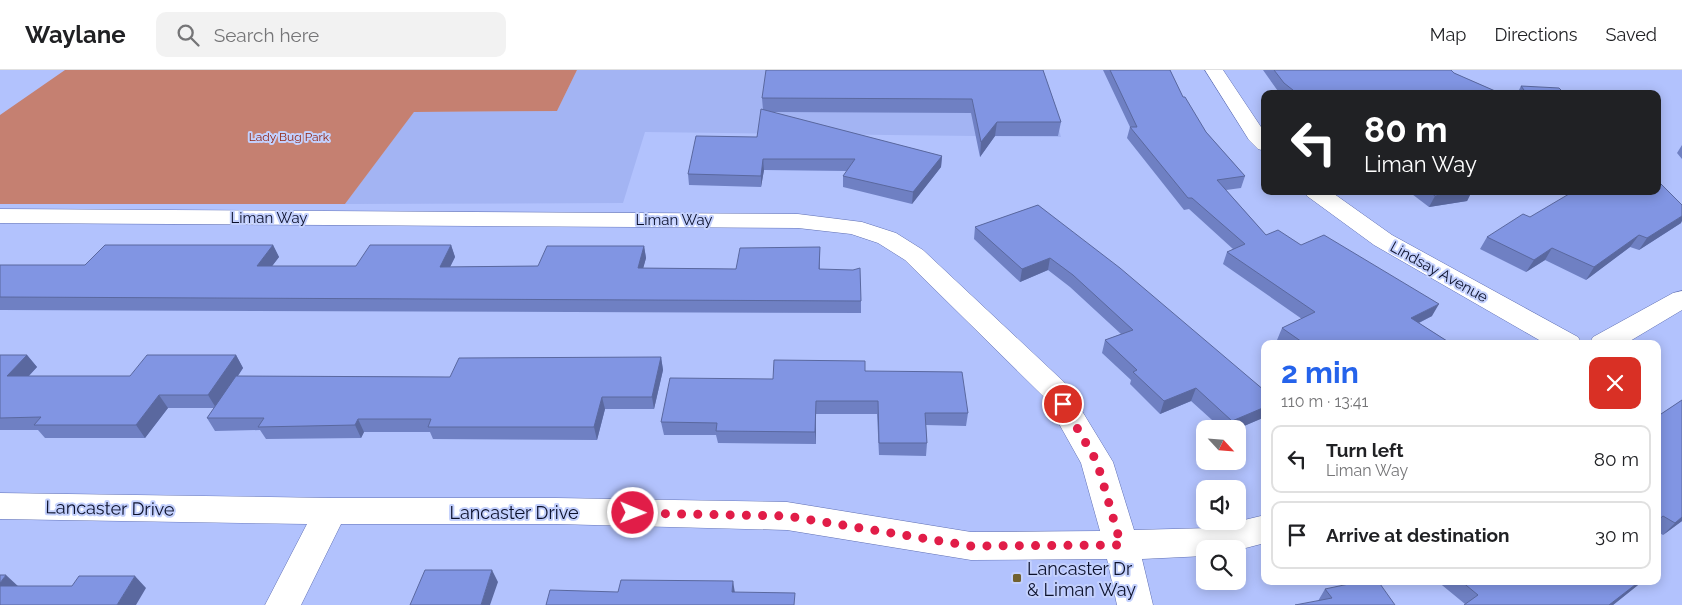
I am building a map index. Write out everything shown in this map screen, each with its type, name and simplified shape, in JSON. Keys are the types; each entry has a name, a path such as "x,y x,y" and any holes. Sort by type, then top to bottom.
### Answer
{"street":[{"path":"1214,70 1261,141"},
{"name":"Lindsay Avenue","path":"1320,195 1382,240 1561,340"},
{"name":"Liman Way","path":"0,216 798,221 854,228 886,238 914,255 1054,390 1097,462 1121,545 1135,605"},
{"path":"1610,340 1682,299"},
{"name":"Lancaster Drive","path":"0,506 330,511 556,511 787,516 971,546 1211,542 1261,530"},
{"path":"283,605 330,511"}],"shaded area":[{"path":"577,70 1043,70 1061,137 645,132 623,203 345,204 414,112 557,111"}],"green space":[{"name":"Lady Bug Park","path":"65,70 577,70 557,111 414,112 345,204 0,204 0,115"}],"building":[{"path":"766,70 1043,70 1061,122 997,122 981,142 972,99 762,98"},
{"path":"1110,70 1170,70 1183,97 1185,97 1206,132 1245,176 1217,180 1266,235 1278,230 1301,245 1324,235 1439,304 1411,318 1445,340 1299,340 1282,328 1315,312 1227,252 1245,244 1192,198 1188,198 1130,127 1137,127"},
{"path":"1274,70 1451,70 1493,90 1293,90 1284,83"},
{"path":"1521,86 1559,88 1561,90 1524,90"},
{"path":"761,109 942,156 913,192 843,176 855,159 763,159 761,176 688,174 696,136 757,137"},
{"path":"1661,184 1682,205 1682,216 1647,238 1639,235 1594,267 1552,248 1534,260 1487,237 1523,214 1530,217 1567,195 1661,195"},
{"path":"1038,205 1120,268 1261,388 1261,409 1231,420 1196,388 1164,401 1133,372 1137,370 1105,340 1133,330 1073,275 1050,258 1022,269 975,227"},
{"path":"105,245 273,245 257,266 356,266 370,245 451,245 440,267 538,266 547,246 644,246 638,268 736,269 740,248 820,247 819,269 853,270 860,268 861,301 0,297 0,265 85,265"},
{"path":"0,355 27,355 7,376 130,376 147,355 236,355 208,395 159,395 136,425 34,425 41,417 0,418"},
{"path":"661,357 652,397 602,397 594,427 428,427 431,419 358,419 355,425 258,427 264,418 207,418 236,376 450,377 459,358"},
{"path":"774,360 865,361 865,371 962,372 968,413 925,413 927,443 879,443 878,401 816,401 815,432 716,431 717,423 661,422 670,378 773,379"},
{"path":"1682,400 1682,517 1675,523 1663,516 1661,518 1661,414"},
{"path":"425,570 492,570 481,605 410,605"},
{"path":"0,575 6,575 0,583"},
{"path":"79,576 135,576 117,605 0,605 0,586 72,586"},
{"path":"621,580 733,581 732,592 795,593 794,605 546,605 550,590 618,592"},
{"path":"1344,585 1381,585 1395,605 1295,605 1332,598 1325,589"},
{"path":"1466,585 1635,585 1609,605 1464,605 1478,595"}],"place":[{"name":"Lancaster Dr & Liman Way","path":"1017,578"}],"route":[{"path":"633,513 787,516 971,546 1121,545 1097,462 1063,404"}]}
